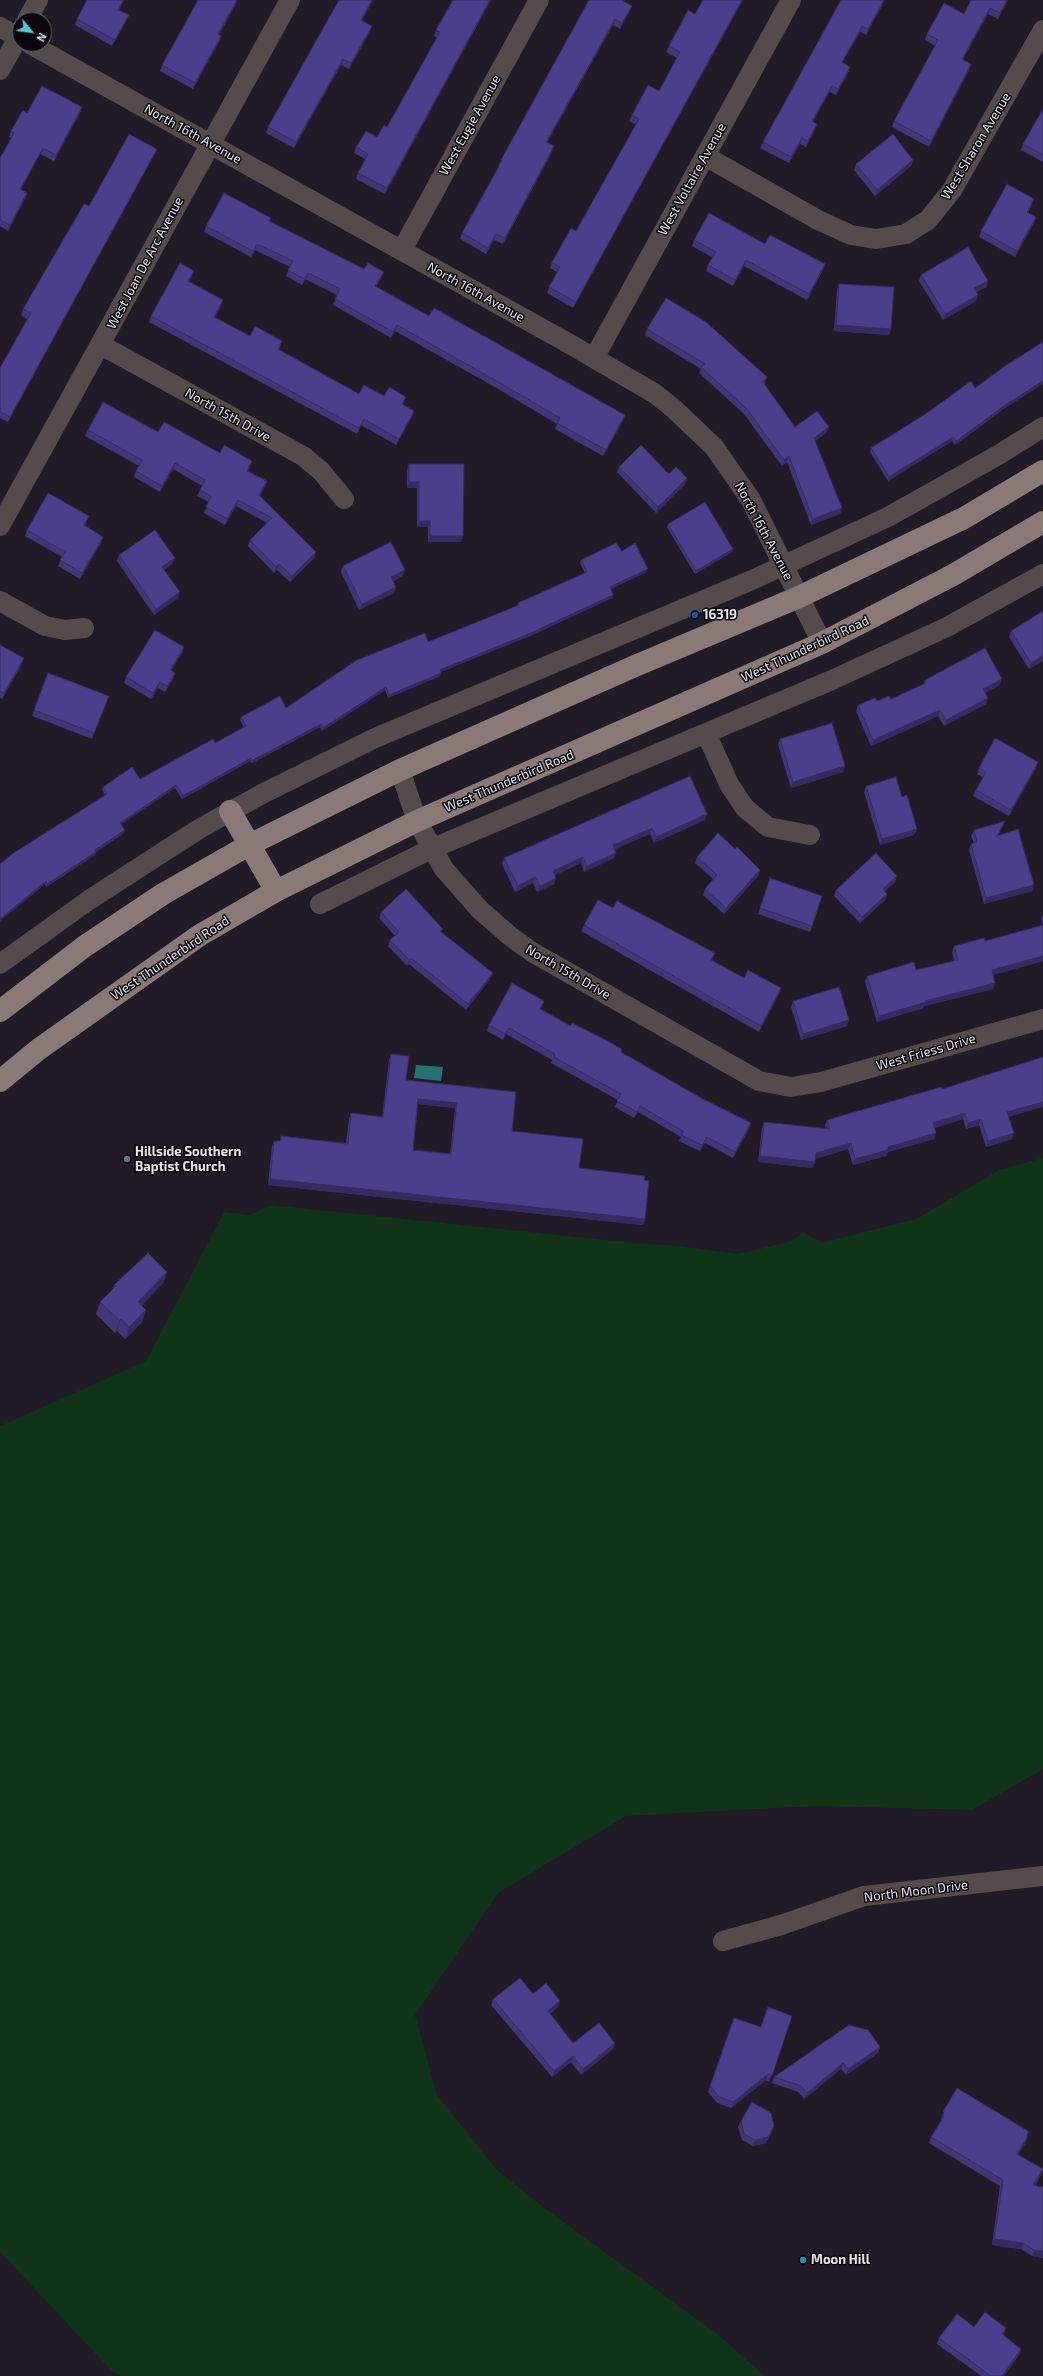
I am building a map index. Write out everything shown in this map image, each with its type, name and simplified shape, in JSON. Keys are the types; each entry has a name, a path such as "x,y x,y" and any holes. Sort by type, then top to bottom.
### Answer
{"main road":[{"path":"0,1011 85,946 163,894 249,845 400,770 635,666 799,596 964,518 1043,471"},
{"name":"West Thunderbird Road","path":"0,1081 40,1049 200,935 276,891 417,821 822,643 953,575 1043,522"},
{"path":"230,811 276,891"}],"street":[{"path":"31,12 38,0"},
{"name":"West Joan De Arc Avenue","path":"0,526 290,0"},
{"name":"West Eugie Avenue","path":"402,250 539,0"},
{"name":"West Voltaire Avenue","path":"594,358 791,0"},
{"name":"North 16th Avenue","path":"0,27 12,33"},
{"name":"West Sharon Avenue","path":"705,156 818,220 851,235 876,239 906,234 928,220 952,190 1041,39"},
{"path":"0,70 12,52"},
{"name":"North 16th Avenue","path":"47,52 402,250 654,393 673,408 714,447 751,500 822,643"},
{"name":"North 15th Drive","path":"101,345 303,456 321,470 344,499"},
{"path":"0,964 89,900 230,811 375,738 783,565 888,517 951,483 1043,427"},
{"path":"320,904 431,849 832,680 947,627 1043,574"},
{"path":"0,601 45,626 65,630 84,628"},
{"path":"706,733 729,784 745,808 768,827 810,835"},
{"name":"North 15th Drive","path":"400,770 417,821 431,849 444,869 480,910 532,952 759,1081 791,1087 809,1085"},
{"name":"West Friess Drive","path":"809,1085 1043,1019"},
{"name":"North Moon Drive","path":"723,1941 780,1925 864,1896 1043,1876"}],"shaded area":[{"path":"416,1065 443,1067 441,1081 414,1078"},
{"path":"1043,1158 1043,1769 972,1810 815,1806 626,1816 498,1893 415,2015 437,2095 497,2170 547,2210 716,2333 765,2376 121,2376 111,2370 0,2252 0,1426 146,1361 224,1212 249,1215 271,1205 635,1243 679,1246 738,1254 792,1241 803,1232 822,1243 916,1219 999,1170"}],"building":[{"path":"87,0 123,0 118,10 129,15 115,40 77,19"},
{"path":"198,0 237,0 218,34 221,36 195,83 162,65"},
{"path":"339,0 372,0 361,20 372,26 351,63 343,59 296,142 268,127"},
{"path":"453,0 490,0 387,188 358,173 368,154 356,147 366,131 377,137 384,125 387,127 440,32 436,30"},
{"path":"589,0 624,0 623,1 632,6 622,23 615,19 546,142 554,146 505,238 496,234 488,248 462,233"},
{"path":"703,0 742,0 576,302 549,287 560,267 552,262 571,228 576,231 639,119 632,115 648,85 659,91 680,52 669,46 688,10 695,14"},
{"path":"841,0 884,0 868,29 862,26 842,62 850,67 838,89 832,86 812,121 817,124 808,141 802,138 791,157 763,142"},
{"path":"971,0 1007,0 1000,13 990,8 962,59 971,64 931,141 894,121 938,40 927,34 944,3 964,14"},
{"path":"42,86 82,107 56,155 43,148 20,189 27,193 10,225 0,220 0,158 14,133 11,131 23,110 27,113"},
{"path":"1043,109 1043,155 1023,144"},
{"path":"129,134 157,149 10,417 1,412 0,413 0,368 31,313 23,309 84,204 89,206"},
{"path":"893,134 913,160 877,190 856,164"},
{"path":"1007,184 1034,199 1027,212 1036,217 1017,251 981,231"},
{"path":"224,193 271,218 269,221 364,269 368,263 384,272 375,286 429,316 434,308 625,415 606,450 557,423 560,418 397,325 393,332 335,299 340,289 308,273 304,279 288,270 293,261 257,244 253,251 206,226"},
{"path":"709,213 765,244 770,235 825,264 809,294 746,260 735,280 708,265 716,252 694,240"},
{"path":"968,247 988,281 974,288 978,295 945,314 921,275"},
{"path":"180,263 194,271 188,281 223,300 214,317 250,336 255,326 282,341 278,349 359,394 364,385 384,396 389,387 406,397 402,404 414,411 399,439 364,419 359,428 151,316"},
{"path":"839,284 894,287 891,329 836,325"},
{"path":"666,298 706,322 767,377 763,382 795,427 817,411 829,427 814,438 842,508 813,519 789,456 784,460 746,408 701,367 705,364 647,329"},
{"path":"1043,342 1043,381 1004,406 956,441 953,437 889,477 871,448 927,413 971,381 975,388 1005,366"},
{"path":"103,402 158,432 164,422 220,453 224,445 252,461 247,471 267,481 259,495 316,552 292,576 279,564 276,567 250,540 272,518 238,500 227,519 206,507 211,496 200,490 205,480 175,463 162,486 136,471 142,460 88,430"},
{"path":"641,445 669,474 676,467 687,478 658,507 619,467"},
{"path":"409,464 464,464 463,536 430,536 430,521 419,521 419,482 409,482"},
{"path":"48,493 89,516 84,525 103,537 82,573 60,560 65,552 27,530"},
{"path":"705,502 733,549 696,571 668,524"},
{"path":"155,530 175,558 162,567 180,592 156,609 119,555"},
{"path":"391,542 405,570 391,577 396,587 362,604 343,566"},
{"path":"616,543 622,551 635,543 648,569 610,587 613,595 531,633 440,670 441,673 389,695 386,687 323,728 321,724 253,760 251,758 183,796 176,785 120,823 125,830 95,850 96,852 47,884 46,881 0,919 0,864 12,854 107,794 103,787 132,767 140,779 213,739 215,743 246,726 241,717 280,696 286,708 357,660 425,633 428,642 519,605 518,603 587,572 581,560"},
{"path":"1043,611 1043,656 1031,663 1011,631"},
{"path":"155,630 184,647 170,670 175,673 167,686 160,682 153,693 126,677"},
{"path":"0,645 24,658 4,693 0,691"},
{"path":"985,648 1002,679 983,689 988,698 946,720 940,710 873,740 858,705 875,698 877,701 889,696 891,699 926,683 925,680"},
{"path":"48,673 109,696 94,733 34,710"},
{"path":"832,723 845,766 793,782 780,739"},
{"path":"995,738 1038,762 1011,810 976,790 986,772 979,768"},
{"path":"690,776 707,814 656,837 652,828 613,845 616,853 587,866 583,857 553,871 556,878 540,886 535,877 518,886 504,858"},
{"path":"896,777 902,797 907,795 917,829 882,839 866,786"},
{"path":"1005,821 997,836 1018,829 1034,885 986,898 971,844 977,842 974,830"},
{"path":"718,833 735,849 737,847 760,870 726,908 705,889 717,875 697,857"},
{"path":"876,853 897,876 883,889 887,894 862,917 836,890"},
{"path":"770,878 822,896 812,926 760,908"},
{"path":"406,889 443,929 440,931 493,973 468,1004 411,958 409,960 390,940 399,932 381,912"},
{"path":"598,900 613,908 617,901 715,953 711,960 744,978 748,970 781,988 761,1026 584,925"},
{"path":"1043,925 1043,956 992,970 995,983 925,1001 926,1002 879,1016 867,976 914,962 916,970 958,960 954,946 984,938 985,941"},
{"path":"512,983 544,1001 540,1009 571,1026 572,1023 602,1038 622,1049 621,1052 701,1098 751,1123 735,1152 707,1137 702,1145 681,1135 683,1131 640,1106 637,1112 617,1101 621,1094 554,1057 555,1054 509,1028 505,1034 489,1025"},
{"path":"839,987 849,1020 803,1034 793,1001"},
{"path":"391,1054 409,1056 406,1080 516,1092 512,1131 583,1139 579,1168 645,1176 644,1180 649,1181 645,1219 270,1179 274,1141 281,1141 281,1136 348,1144 351,1113 383,1117","holes":["418,1099 457,1103 451,1154 413,1150"]},
{"path":"1043,1057 1043,1102 1007,1112 1014,1133 988,1141 981,1119 968,1123 965,1113 933,1123 936,1133 888,1147 888,1150 855,1159 851,1143 816,1153 815,1162 760,1156 764,1122 830,1129 827,1120 941,1087 942,1089"},
{"path":"148,1253 167,1272 138,1302 146,1310 129,1327 121,1319 120,1321 100,1302 116,1286 114,1285"},
{"path":"520,1978 533,1994 546,1983 560,2001 548,2011 573,2043 599,2023 615,2043 583,2069 573,2056 554,2071 493,1999"},
{"path":"768,2007 792,2016 772,2076 768,2074 733,2102 719,2097 710,2086 734,2018 761,2027"},
{"path":"849,2025 868,2030 880,2047 848,2069 843,2063 807,2093 801,2086 774,2077"},
{"path":"957,2088 1028,2131 1027,2138 1017,2154 1043,2169 1033,2185 1043,2187 1043,2251 1034,2250 1023,2243 994,2239 1003,2180 931,2137 943,2118 944,2110"},
{"path":"752,2102 771,2113 774,2126 768,2137 755,2140 744,2134 741,2121"},
{"path":"985,2312 1006,2328 1002,2334 1021,2349 1002,2376 991,2376 939,2338 957,2314 974,2327"}],"place":[{"name":"16319","path":"695,615"},
{"name":"Hillside Southern Baptist Church","path":"127,1159"},
{"name":"Moon Hill","path":"803,2260"}]}
